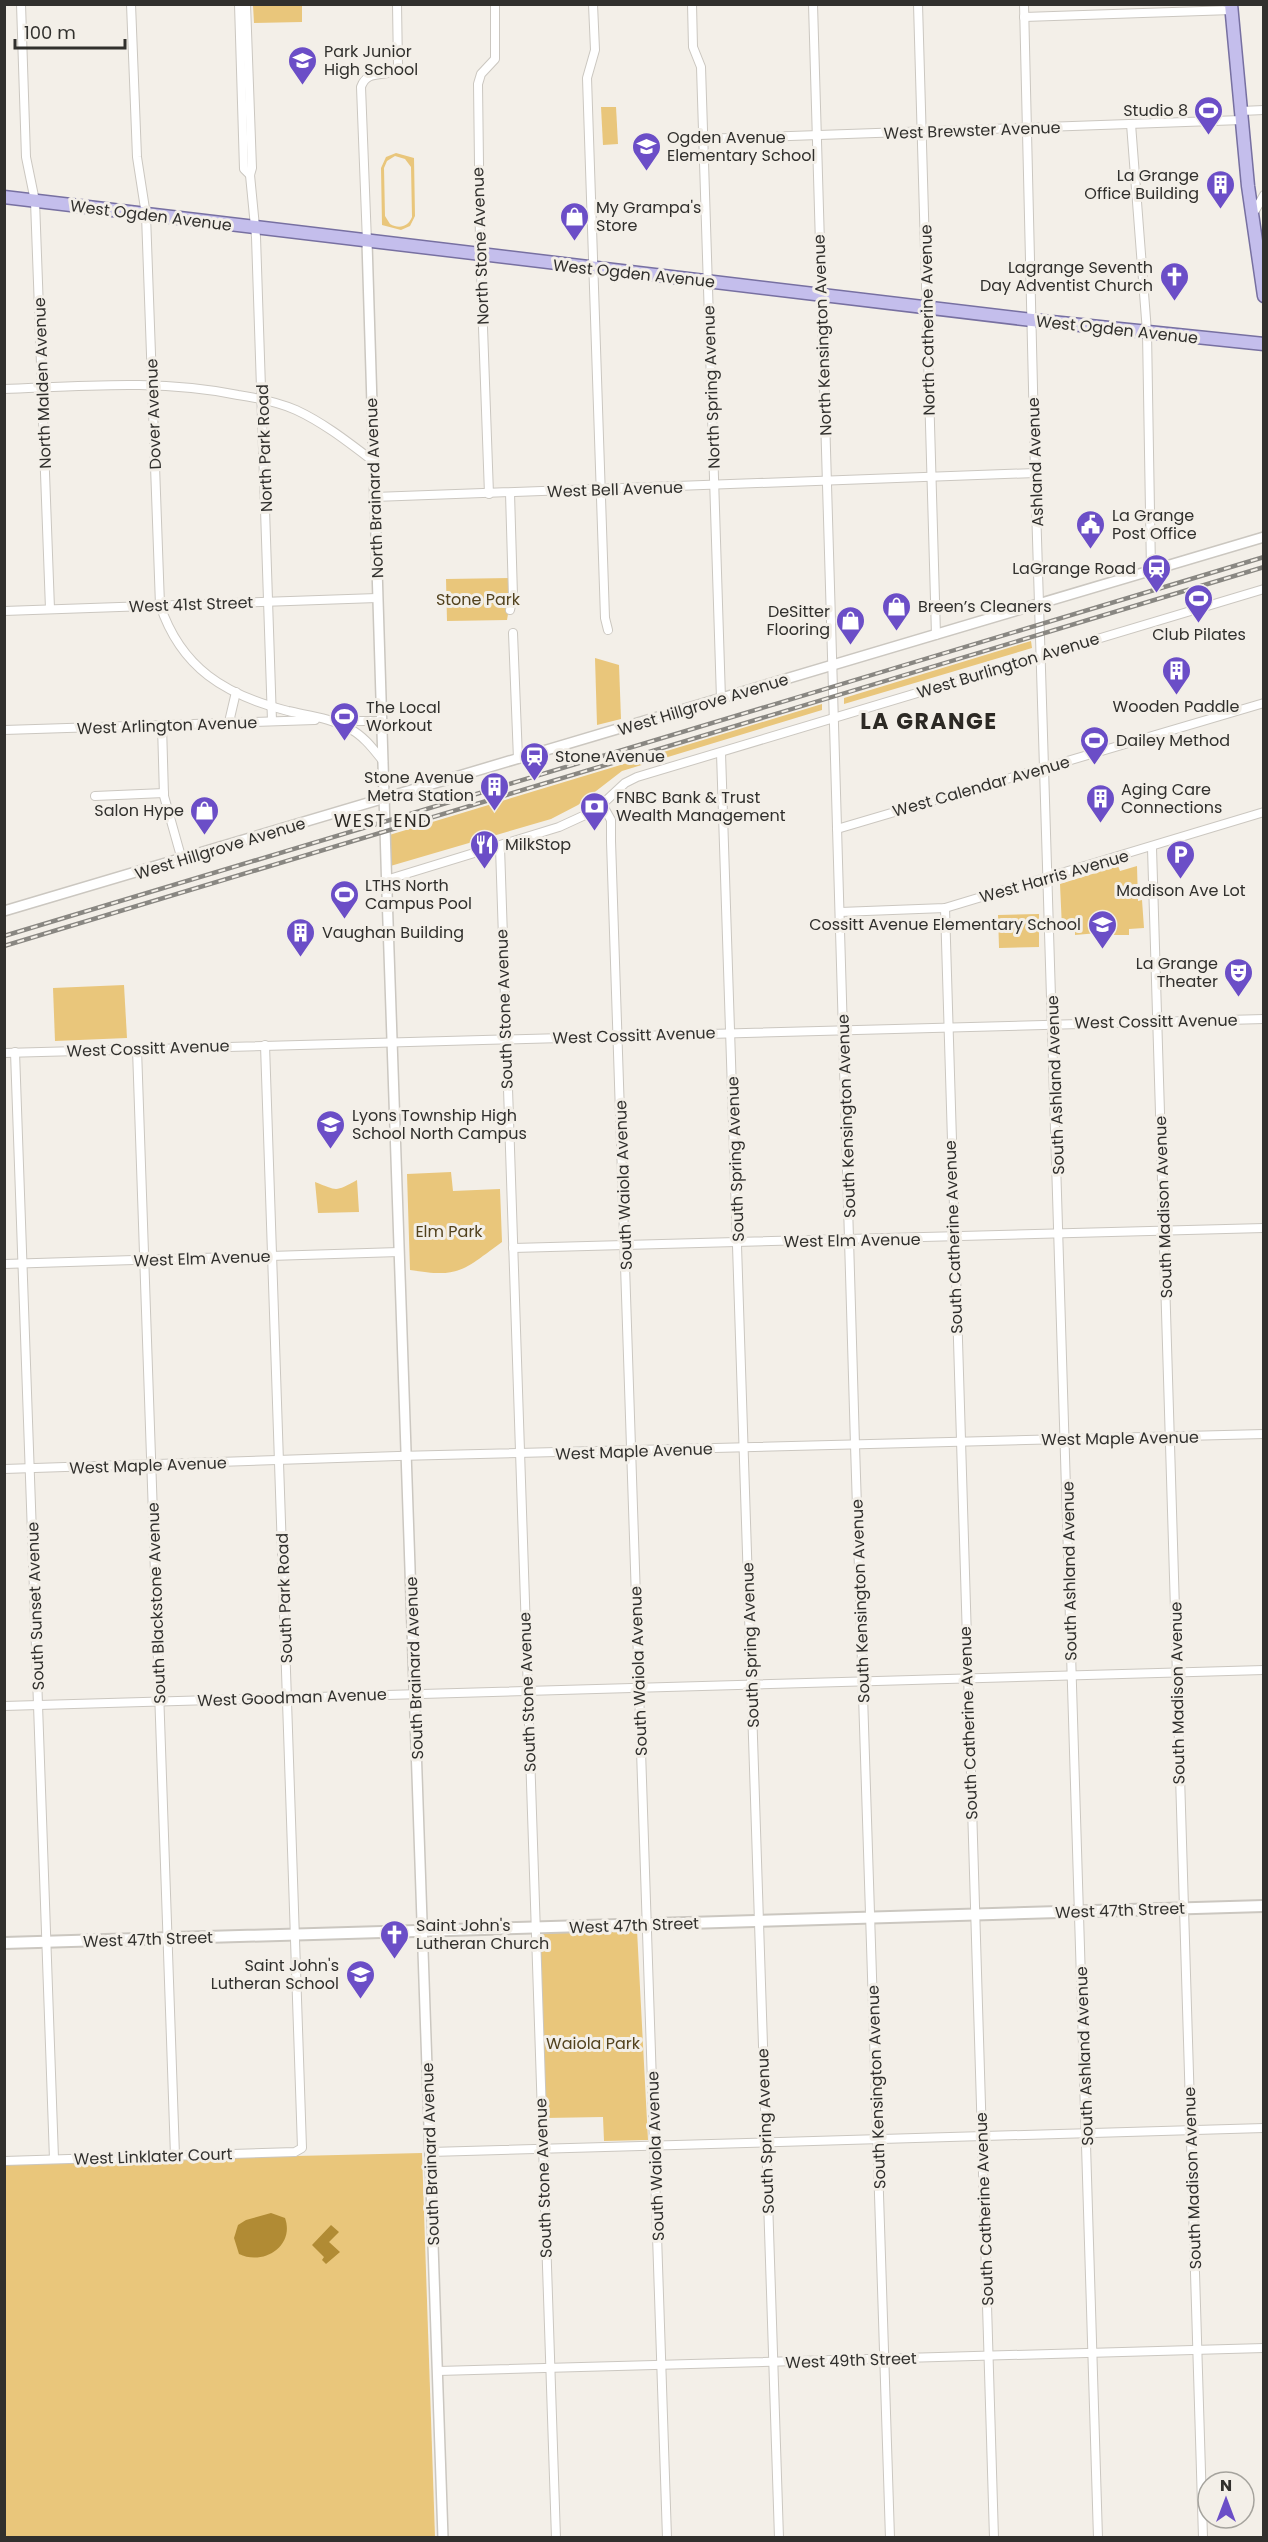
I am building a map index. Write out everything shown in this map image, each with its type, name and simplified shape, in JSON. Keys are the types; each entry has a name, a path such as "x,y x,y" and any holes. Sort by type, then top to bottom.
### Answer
{"main road":[{"path":"1231,7 1248,186 1263,296"},
{"name":"West Ogden Avenue","path":"4,197 480,256 1032,320 1263,344"},
{"name":"West 47th Street","path":"4,1943 1263,1906"}],"street":[{"name":"North Malden Avenue","path":"21,4 27,157 35,201 50,609"},
{"name":"Dover Avenue","path":"132,4 137,157 146,215 160,605 171,635 190,660 213,679 271,707 330,720"},
{"name":"North Park Road","path":"238,4 244,170 250,175"},
{"name":"North Park Road","path":"246,4 252,168 250,175 256,228 263,399 272,721"},
{"name":"North Brainard Avenue","path":"385,799 361,87 370,75 393,72 398,67 397,4"},
{"name":"North Stone Avenue","path":"489,494 480,256 478,84 481,74 495,59 495,4"},
{"path":"593,4 595,50 587,78 605,618 608,630"},
{"name":"North Spring Avenue","path":"692,4 693,46 701,67 721,699"},
{"name":"North Kensington Avenue","path":"813,4 832,665"},
{"name":"North Catherine Avenue","path":"918,4 936,635"},
{"name":"Ashland Avenue","path":"1024,4 1040,604"},
{"path":"1024,17 1231,7"},
{"name":"West Brewster Avenue","path":"703,139 1131,124 1241,116 1263,110"},
{"path":"1131,124 1147,332 1151,571"},
{"path":"1252,219 1263,195"},
{"path":"4,389 152,384 204,388 263,399 296,410 335,432 373,461"},
{"name":"West Bell Avenue","path":"374,497 1035,473"},
{"path":"510,493 513,596 510,610"},
{"name":"West Hillgrove Avenue","path":"4,912 1263,537"},
{"name":"West Burlington Avenue","path":"386,880 500,847 559,827 603,806 630,779 1263,589"},
{"name":"West 41st Street","path":"4,611 377,598"},
{"name":"South Ashland Avenue","path":"1040,604 1098,2538"},
{"path":"513,633 518,759"},
{"name":"South Kensington Avenue","path":"832,665 890,2538"},
{"path":"229,722 236,692"},
{"name":"West Calendar Avenue","path":"837,829 1263,703"},
{"name":"West Arlington Avenue","path":"330,720 352,729 383,761"},
{"name":"West Arlington Avenue","path":"4,730 229,722 382,721"},
{"path":"162,725 164,794 182,860"},
{"name":"South Spring Avenue","path":"721,753 779,2538"},
{"path":"95,796 164,794"},
{"name":"South Brainard Avenue","path":"385,799 443,2538"},
{"name":"South Waiola Avenue","path":"603,806 610,820 667,2538"},
{"name":"West Harris Avenue","path":"840,912 945,908 1152,848 1263,812"},
{"name":"South Stone Avenue","path":"500,847 518,1454 556,2538"},
{"name":"South Madison Avenue","path":"1152,848 1182,1908 1192,2131 1203,2538"},
{"name":"South Catherine Avenue","path":"945,908 959,1442 994,2538"},
{"name":"West Cossitt Avenue","path":"4,1053 1263,1019"},
{"name":"South Park Road","path":"265,1045 288,1698 302,2145 300,2150"},
{"name":"South Blackstone Avenue","path":"137,1049 176,2156"},
{"name":"South Sunset Avenue","path":"15,1052 54,2159"},
{"name":"West Elm Avenue","path":"513,1248 1263,1228"},
{"name":"West Elm Avenue","path":"4,1264 399,1252"},
{"name":"West Maple Avenue","path":"4,1469 406,1456 1263,1434"},
{"name":"West Goodman Avenue","path":"4,1706 1263,1670"},
{"path":"430,2152 1263,2128"},
{"name":"West Linklater Court","path":"4,2161 300,2150"},
{"name":"West 49th Street","path":"438,2371 1263,2348"}],"green space":[{"path":"306,4 302,6 302,22 254,23 253,5"},
{"path":"601,107 616,107 618,144 603,145"},
{"path":"396,153 414,158 415,216 410,226 401,230 382,225 381,168 386,157","holes":["395,156 405,159 411,167 412,217 406,225 397,226 390,224 385,216 384,168 387,161"]},
{"name":"Stone Park","path":"511,578 507,620 447,621 446,579"},
{"path":"1031,641 1032,648 844,704 844,698"},
{"path":"595,658 619,665 621,719 597,725"},
{"path":"822,704 822,710 622,771 578,805 551,819 387,867 386,836"},
{"path":"1118,866 1120,871 1137,866 1138,901 1142,900 1144,928 1129,929 1129,935 1110,935 1110,932 1075,935 1075,928 1062,928 1060,884"},
{"path":"1039,914 1039,947 999,948 998,915"},
{"path":"124,985 127,1038 55,1041 53,988"},
{"name":"Elm Park","path":"451,1172 453,1191 500,1189 502,1242 460,1270 440,1273 410,1270 407,1174"},
{"path":"357,1180 359,1212 318,1213 315,1182 336,1189"},
{"name":"Waiola Park","path":"637,1930 648,2140 604,2141 603,2117 545,2118 539,1932"},
{"path":"422,2153 435,2537 6,2537 4,2163"}],"shaded area":[{"path":"271,2213 285,2218 287,2228 281,2245 275,2251 258,2257 239,2254 234,2238 238,2225 246,2220"},
{"path":"331,2225 339,2232 329,2242 340,2252 326,2264 322,2260 324,2257 312,2245"}],"railway":[{"path":"4,936 1264,557"},
{"path":"4,946 1264,567"}],"place":[{"name":"Park Junior High School","path":"303,86"},
{"name":"Studio 8","path":"1209,136"},
{"name":"Ogden Avenue Elementary School","path":"646,172"},
{"name":"La Grange Office Building","path":"1220,210"},
{"name":"My Grampa's Store","path":"575,242"},
{"name":"Lagrange Seventh Day Adventist Church","path":"1174,302"},
{"name":"La Grange Post Office","path":"1091,550"},
{"name":"LaGrange Road","path":"1157,594"},
{"name":"Club Pilates","path":"1199,624"},
{"name":"Breen’s Cleaners","path":"897,632"},
{"name":"DeSitter Flooring","path":"851,646"},
{"name":"Wooden Paddle","path":"1176,696"},
{"name":"The Local Workout","path":"345,742"},
{"name":"Dailey Method","path":"1095,766"},
{"name":"Stone Avenue","path":"534,782"},
{"name":"Stone Avenue Metra Station","path":"495,812"},
{"name":"Aging Care Connections","path":"1100,824"},
{"name":"FNBC Bank & Trust Wealth Management","path":"595,832"},
{"name":"Salon Hype","path":"205,836"},
{"name":"MilkStop","path":"484,870"},
{"name":"Madison Ave Lot","path":"1181,880"},
{"name":"LTHS North Campus Pool","path":"344,920"},
{"name":"Cossitt Avenue Elementary School","path":"1102,950"},
{"name":"Vaughan Building","path":"301,958"},
{"name":"La Grange Theater","path":"1239,998"},
{"name":"Lyons Township High School North Campus","path":"331,1150"},
{"name":"Saint John's Lutheran Church","path":"395,1960"},
{"name":"Saint John's Lutheran School","path":"360,2000"}],"district":[{"name":"LA GRANGE","path":"929,721"},
{"name":"WEST END","path":"383,821"}]}
